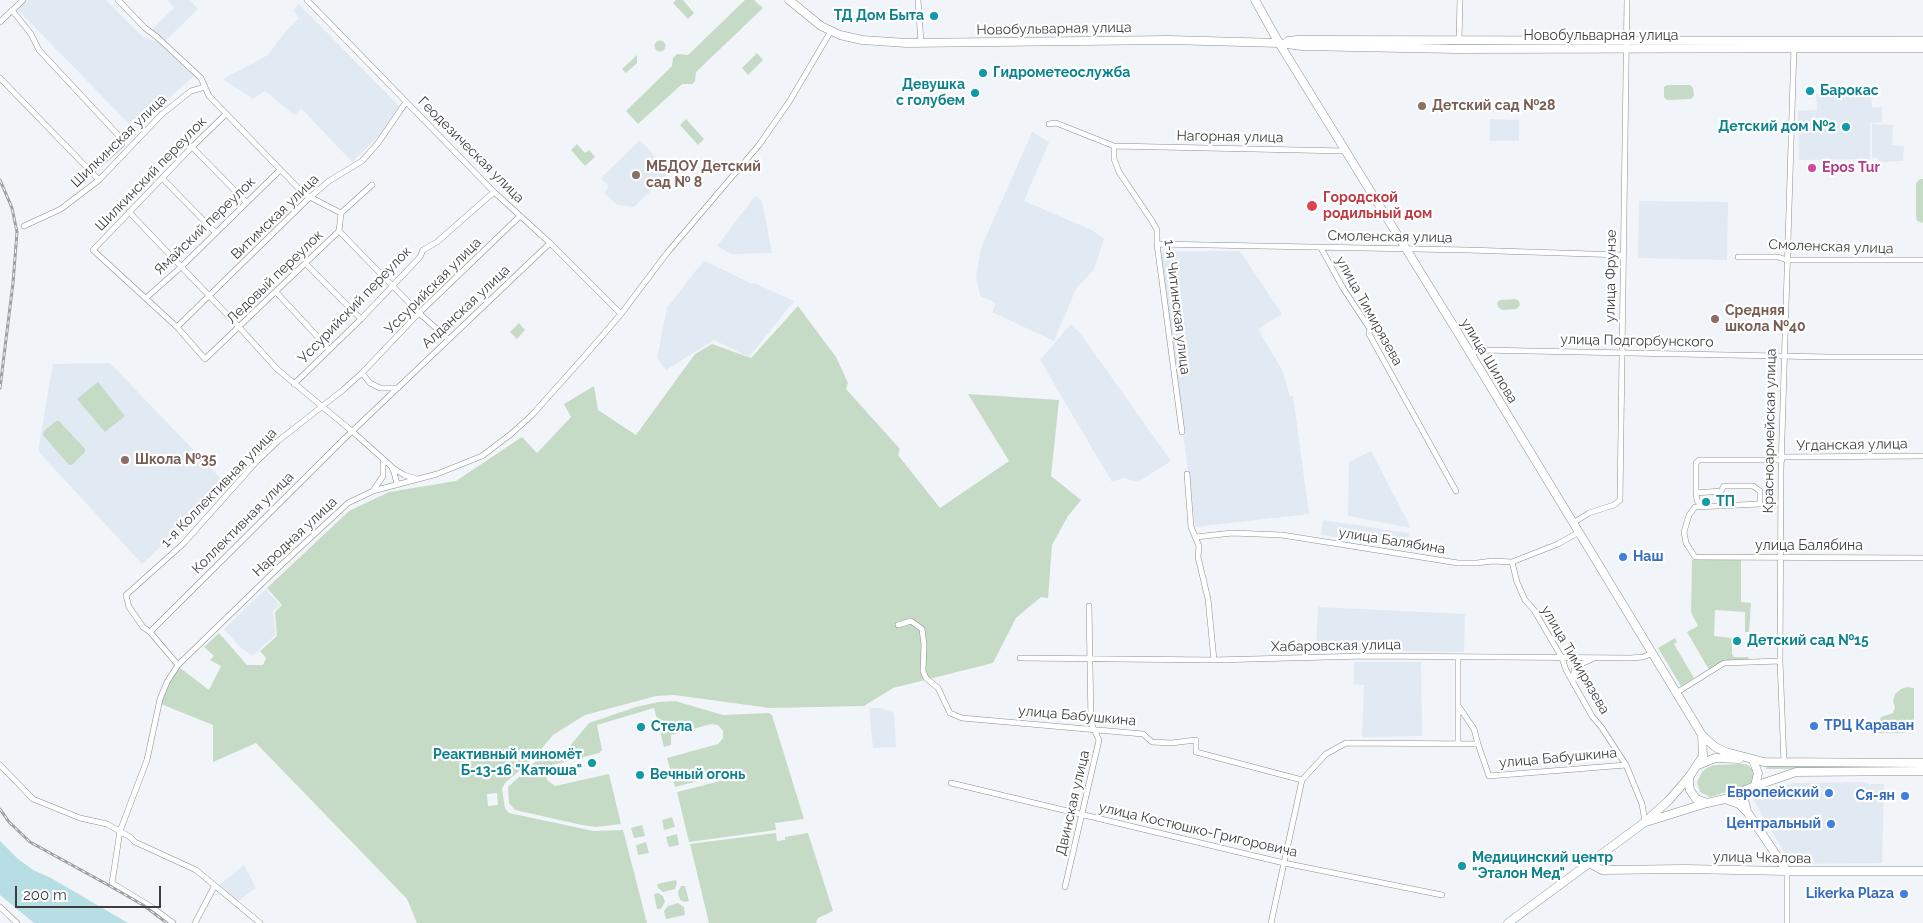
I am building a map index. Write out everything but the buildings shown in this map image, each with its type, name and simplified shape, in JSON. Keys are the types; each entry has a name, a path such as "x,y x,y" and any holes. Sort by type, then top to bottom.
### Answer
{"main road":[{"name":"Новобульварная улица","path":"790,0 821,26 831,31 862,40 921,43 1162,40 1279,42 1297,40 1459,40 1627,45"},
{"name":"улица Шилова","path":"1255,0 1345,151 1702,735"},
{"name":"Новобульварная улица","path":"1794,45 1923,41"},
{"name":"Новобульварная улица","path":"1279,42 1302,46 1446,49 1627,45 1794,45 1923,48"},
{"path":"1702,735 1715,747 1753,760"},
{"path":"1508,923 1644,822 1670,800 1703,756 1702,735"},
{"path":"1698,765 1716,758 1764,762 1923,762"},
{"path":"1753,760 1758,773 1755,786"},
{"path":"1644,822 1725,799 1796,772 1923,771"},
{"path":"1689,777 1692,795 1700,802 1707,803"},
{"path":"1747,790 1744,800 1748,813"},
{"path":"1725,799 1739,804 1748,813 1787,871"},
{"name":"улица Чкалова","path":"1589,863 1602,870 1923,870"}],"street":[{"path":"0,22 23,0"},
{"path":"118,0 201,78 209,96 309,198 342,213 372,186"},
{"name":"Геодезическая улица","path":"307,0 494,192 550,243 621,314"},
{"path":"918,0 921,43"},
{"path":"1459,40 1460,0"},
{"name":"улица Фрунзе","path":"1573,523 1589,513 1614,505 1620,500 1627,0"},
{"path":"12,10 31,34 39,50 120,136 122,144 91,172"},
{"name":"Народная улица","path":"173,923 153,908 112,883 120,831 147,760 160,699 167,682 178,665 348,503 373,491 420,479 460,466 482,456 511,434 532,414 584,358 621,314 667,253 767,134 789,102 831,31"},
{"name":"Красноармейская улица","path":"1784,762 1780,661 1780,558 1784,355 1794,45"},
{"path":"0,78 99,180"},
{"name":"Шилкинская улица","path":"24,226 61,209 99,180 162,114 190,91 204,87"},
{"name":"Витимская улица","path":"177,327 309,198 329,181 362,161 378,143 406,102"},
{"name":"Шилкинский переулок","path":"146,298 93,250 226,114"},
{"path":"1049,124 1056,123 1114,146"},
{"name":"Нагорная улица","path":"1114,146 1345,151"},
{"name":"1-я Читинская улица","path":"1114,146 1114,159 1119,172 1157,230 1157,244 1182,432"},
{"path":"192,147 246,202"},
{"name":"Ямайский переулок","path":"146,298 181,267 280,170"},
{"path":"162,178 215,232"},
{"name":"Уссурийский переулок","path":"294,384 393,286 420,257 423,250 437,242 494,192"},
{"path":"129,212 239,326 277,369 391,466 404,475 420,479"},
{"name":"Ледовый переулок","path":"177,327 205,359 339,231 342,213"},
{"name":"Уссурийская улица","path":"322,406 362,373 420,313 520,216"},
{"path":"339,231 448,339"},
{"name":"Алданская улица","path":"353,432 550,243"},
{"name":"Смоленская улица","path":"1157,244 1623,255"},
{"name":"улица Тимирязева","path":"1321,248 1343,288 1370,329 1369,334 1456,490"},
{"name":"Смоленская улица","path":"1738,257 1778,256 1787,260 1923,260"},
{"path":"306,264 360,320"},
{"path":"276,292 329,349"},
{"path":"146,298 177,327"},
{"name":"улица Подгорбунского","path":"1470,354 1481,350 1923,357"},
{"path":"362,373 370,382 380,388 398,388"},
{"name":"1-я Коллективная улица","path":"150,632 143,627 129,607 126,595 183,544 278,441 322,406"},
{"name":"Коллективная улица","path":"150,632 353,432"},
{"name":"Угданская улица","path":"1696,493 1696,463 1698,460 1923,456"},
{"path":"373,491 383,476 383,459"},
{"path":"391,466 397,484"},
{"path":"1187,474 1192,527 1199,546 1198,557 1208,599 1214,660"},
{"path":"1724,486 1753,486 1760,491 1760,504 1701,506 1697,500 1696,493 1721,492 1724,486"},
{"name":"улица Балябина","path":"1701,506 1693,509 1687,520 1684,532 1686,543 1695,557 1923,558"},
{"name":"улица Балябина","path":"1196,537 1232,533 1282,535 1458,563 1512,562 1558,544 1579,532"},
{"name":"улица Тимирязева","path":"1512,562 1517,582 1525,600 1534,610 1562,658 1566,670 1592,716 1626,765 1642,804 1644,822"},
{"name":"Двинская улица","path":"1065,887 1099,740 1091,723 1089,606"},
{"name":"улица Бабушкина","path":"898,625 911,621 922,629 924,645 923,671 926,678 938,688 950,713 962,718 1143,734 1152,742 1171,744 1196,740 1196,752 1302,780"},
{"path":"150,632 178,665"},
{"name":"Хабаровская улица","path":"1020,658 1214,660 1365,656 1595,658 1643,657 1653,653"},
{"path":"1458,658 1458,744"},
{"path":"1573,683 1574,670 1577,666 1595,658"},
{"path":"1676,693 1724,663 1780,661"},
{"path":"1271,923 1302,780 1326,754 1346,743 1478,744 1474,729 1458,706"},
{"name":"улица Бабушкина","path":"1478,744 1489,776 1626,765"},
{"path":"0,765 33,799 80,818 107,824 135,842 196,870 214,887 260,923"},
{"name":"улица Костюшко-Григоровича","path":"951,783 1284,863 1442,895"},
{"path":"1787,871 1787,923"},
{"path":"194,923 214,887"},
{"path":"0,907 17,923"}],"shaded area":[{"path":"28,0 106,0 143,37 158,42 194,76 134,129 17,9"},
{"path":"167,0 190,0 198,9 165,41 151,30 174,8"},
{"path":"299,4 399,106 379,136 352,162 302,109 294,115 265,91 253,99 223,79 268,55 286,31 299,18 293,10"},
{"path":"1871,93 1872,107 1882,107 1882,122 1870,123 1870,159 1799,160 1798,111 1817,110 1816,94"},
{"path":"1490,119 1519,120 1519,141 1490,141"},
{"path":"1872,124 1893,125 1892,145 1904,146 1903,161 1879,162 1878,158 1872,158"},
{"path":"1032,132 1049,142 1024,201 1092,230 1104,239 1094,269 1076,289 1054,341 992,312 996,303 980,296 976,277 981,248"},
{"name":"МБДОУ Детский сад № 8","path":"640,140 670,173 634,207 617,205 604,193 609,186 601,178"},
{"path":"755,196 762,201 772,253 731,254 717,246"},
{"path":"1639,201 1728,202 1727,260 1638,258"},
{"path":"1160,251 1240,251 1282,314 1258,329 1282,370 1290,396 1293,396 1309,514 1195,527"},
{"path":"705,261 752,284 754,283 794,301 749,357 714,340 666,370 657,358 667,308"},
{"path":"1071,324 1080,333 1171,461 1138,482 1123,478 1112,482 1040,360"},
{"name":"Школа №35","path":"110,363 227,485 142,564 38,451 53,364"},
{"path":"1371,451 1411,528 1348,516 1349,462"},
{"path":"1323,520 1409,533 1407,548 1321,535"},
{"path":"266,589 280,605 273,611 276,635 252,656 239,646 224,629"},
{"path":"1318,607 1465,614 1464,652 1316,650"},
{"path":"1354,662 1421,662 1422,736 1362,737 1364,685 1354,684"},
{"path":"869,708 881,708 894,713 896,747 873,748"},
{"path":"1865,782 1869,784 1884,784 1882,863 1798,864 1788,859 1753,799 1793,783"},
{"path":"244,865 256,888 237,902 217,887"}],"green space":[{"path":"676,0 683,0 694,13 688,19 673,3"},
{"path":"745,0 754,0 763,8 696,72 695,81 692,84 682,84 638,124 626,111 672,66 673,58 677,54 688,55"},
{"path":"660,40 666,46 660,52 654,46"},
{"path":"757,53 763,60 748,75 742,68"},
{"path":"637,55 637,63 626,73 622,69"},
{"path":"1667,85 1690,85 1693,88 1694,96 1691,99 1667,100 1664,97 1664,87"},
{"path":"686,119 704,139 698,145 680,125"},
{"path":"577,144 585,153 589,150 595,157 585,166 571,150"},
{"path":"1923,179 1923,223 1917,221 1916,217 1916,183"},
{"path":"1515,299 1519,301 1520,305 1517,309 1502,310 1498,307 1497,303 1500,300"},
{"path":"798,306 836,357 848,383 846,389 900,449 898,455 940,508 1009,461 968,394 1059,400 1051,476 1081,500 1068,516 1052,545 1048,598 1041,597 1016,618 993,663 893,688 864,706 770,708 674,695 656,696 585,715 553,735 532,760 505,783 502,789 505,808 509,813 594,831 623,830 647,923 417,923 407,899 256,743 213,762 213,725 161,704 169,681 179,667 209,690 221,666 210,660 214,656 204,647 219,633 247,665 263,665 266,658 260,651 277,636 275,612 282,605 267,588 349,511 389,492 456,481 522,437 537,453 571,417 564,404 594,386 598,410 636,435 695,354 712,344 751,358","holes":["497,793 498,805 488,806 487,794"]},
{"path":"519,323 525,330 517,339 510,332"},
{"path":"98,382 125,416 105,432 77,399"},
{"path":"56,421 59,421 85,449 85,452 72,465 69,465 43,435 44,431"},
{"path":"1692,560 1741,560 1741,602 1751,603 1749,632 1745,632 1745,612 1715,610 1714,636 1732,638 1732,654 1734,657 1748,657 1750,660 1722,661 1710,669 1687,632 1698,626 1691,612"},
{"path":"1675,638 1677,642 1674,644 1694,678 1681,686 1658,648"},
{"path":"1907,687 1914,688 1914,725 1906,726 1906,733 1879,733 1877,729 1881,717 1893,713 1895,694"},
{"path":"675,701 723,715 769,713 772,715 804,819 775,823 776,830 689,842 677,792 732,778 732,772 675,787 667,758 718,744 723,738 723,731 718,725 711,724 671,735 671,745 664,747 654,708 597,725 602,750 599,753 552,765 545,773 547,780 555,786 609,774 621,824 596,827 582,825 515,810 509,803 508,787 535,762 564,753 589,723 636,707 658,702"},
{"path":"1714,765 1748,765 1755,772 1753,782 1749,785 1710,797 1700,792 1697,782 1702,772 1707,768"},
{"path":"1767,765 1923,765 1923,768 1766,769"},
{"path":"672,817 675,827 664,830 662,820"},
{"path":"642,825 645,836 634,838 631,828"},
{"path":"776,833 777,841 785,840 785,837 808,833 833,911 818,918 816,923 709,923 690,844"},
{"path":"677,834 679,845 669,847 666,837"},
{"path":"646,842 649,853 638,855 636,845"},
{"path":"676,880 675,889 663,892 658,888 657,884"},
{"path":"681,886 685,886 689,901 680,900 678,892"},
{"path":"658,893 663,896 665,902 661,909 657,909 654,894"},
{"path":"678,903 684,907 685,915 666,919 664,911 668,906"}],"water":[{"path":"0,841 17,858 33,870 51,878 128,923 34,923 0,895"}],"railway":[{"path":"0,180 12,208 17,232 13,283 0,388"},
{"path":"0,809 9,822 30,842 143,905 167,923"}],"place":[{"name":"ТД Дом Быта","path":"934,16"},
{"name":"Гидрометеослужба","path":"983,73"},
{"name":"Барокас","path":"1810,91"},
{"name":"Девушка с голубем","path":"975,93"},
{"name":"Детский сад №28","path":"1422,106"},
{"name":"Детский дом №2","path":"1846,127"},
{"name":"Epos Tur","path":"1812,168"},
{"name":"МБДОУ Детский сад № 8","path":"636,175"},
{"name":"Городской родильный дом","path":"1312,206"},
{"name":"Средняя школа №40","path":"1715,319"},
{"name":"Школа №35","path":"125,460"},
{"name":"ТП","path":"1706,502"},
{"name":"Наш","path":"1623,557"},
{"name":"Детский сад №15","path":"1737,641"},
{"name":"ТРЦ Караван","path":"1814,726"},
{"name":"Стела","path":"641,727"},
{"name":"Реактивный миномёт Б-13-16 \"Катюша\"","path":"592,763"},
{"name":"Вечный огонь","path":"640,775"},
{"name":"Европейский","path":"1829,793"},
{"name":"Ся-ян","path":"1905,796"},
{"name":"Центральный","path":"1831,824"},
{"name":"Медицинский центр \"Эталон Мед\"","path":"1462,866"},
{"name":"Likerka Plaza","path":"1904,894"}]}
